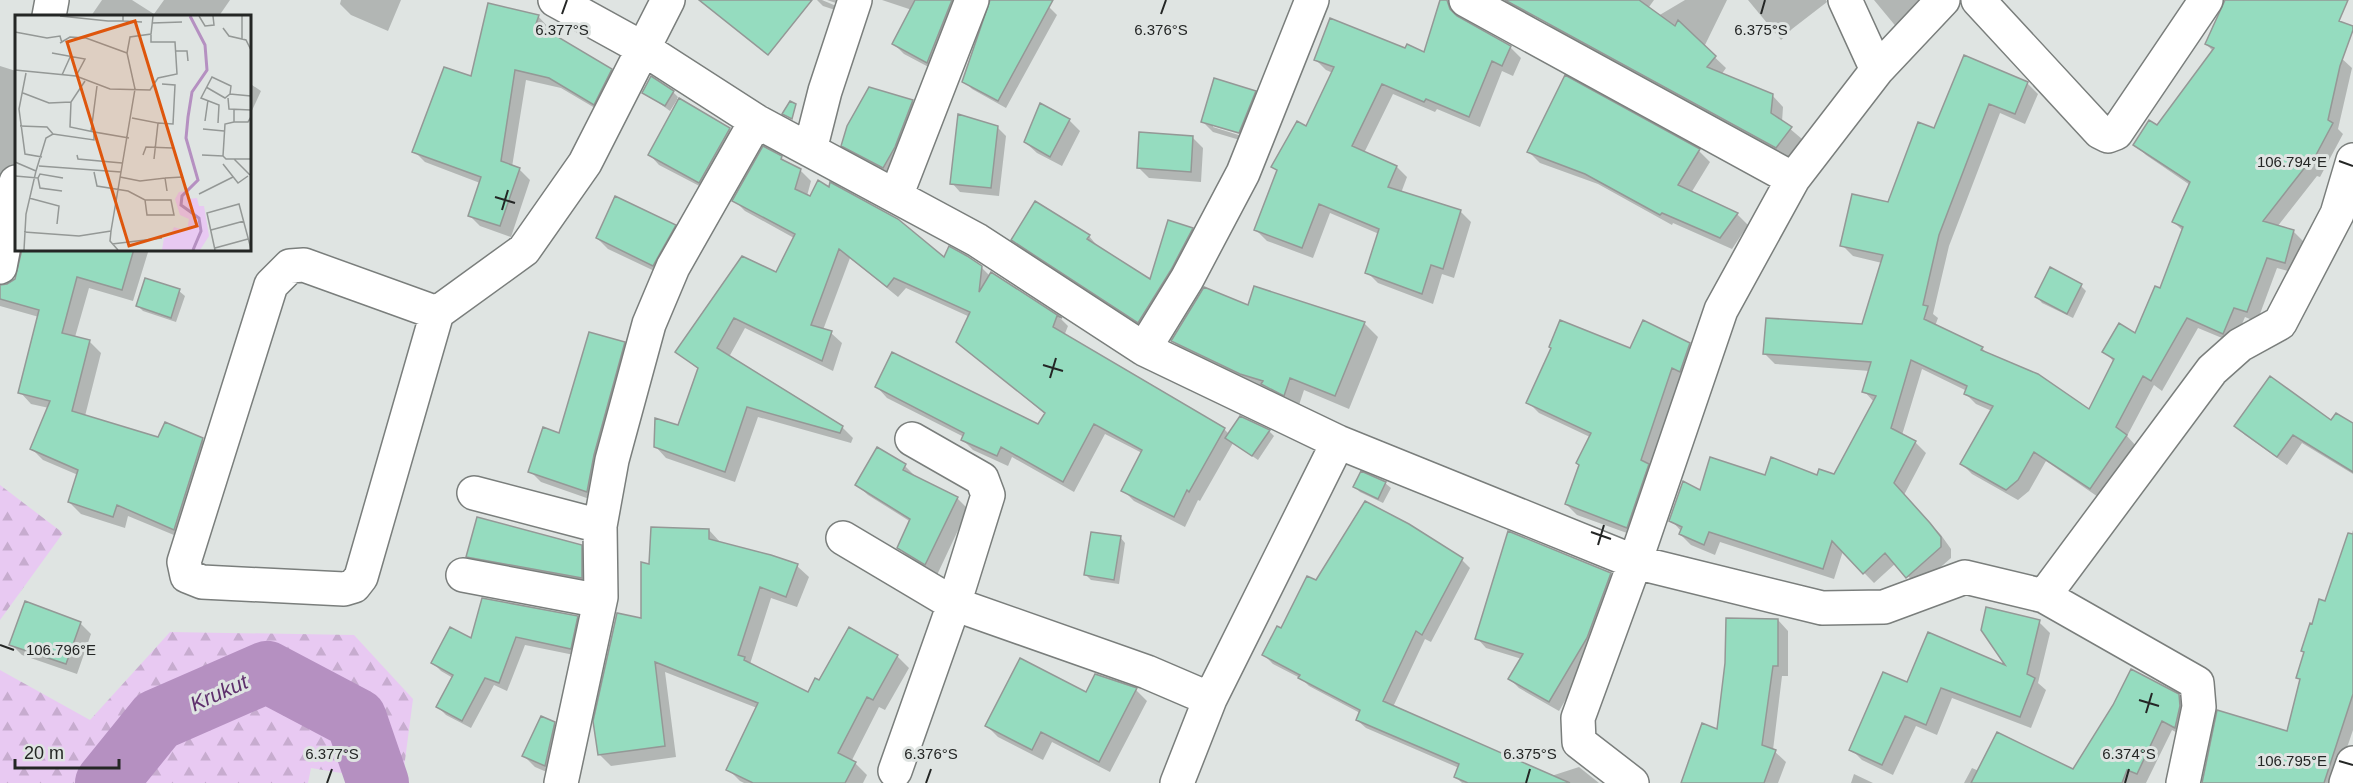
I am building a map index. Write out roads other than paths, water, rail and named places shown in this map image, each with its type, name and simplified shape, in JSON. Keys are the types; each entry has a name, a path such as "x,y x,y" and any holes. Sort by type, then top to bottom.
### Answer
{"street":[{"path":"49,15 52,0"},
{"path":"555,0 644,49 756,121 977,240 1144,349 1338,442 1635,562 1822,608 1884,607 1965,577 2044,596 2197,683 2199,707 2183,783"},
{"path":"437,313 304,265 290,266 271,285 184,562 187,576 194,580 214,582 344,589 354,586 361,577 437,313 524,250 585,163 668,0"},
{"path":"810,150 825,91 855,0"},
{"path":"896,196 972,0"},
{"path":"1144,349 1187,279 1243,173 1312,0"},
{"path":"1466,0 1793,179"},
{"path":"1845,0 1877,69"},
{"path":"1632,783 1579,742 1578,718 1635,562 1721,310 1793,179 1877,69 1943,0"},
{"path":"1978,0 2100,132 2108,136 2116,133 2204,1"},
{"path":"561,783 602,597 600,526 612,460 649,324 673,267 756,121"},
{"path":"2044,596 2212,370 2240,345 2280,323 2337,214 2353,160"},
{"path":"0,267 10,188"},
{"path":"895,771 954,604 988,495 982,479 912,439"},
{"path":"1177,783 1210,699 1338,442"},
{"path":"474,494 600,526"},
{"path":"843,538 954,604 1147,672 1210,699"},
{"path":"463,575 585,598 602,597"},
{"path":"2346,783 2353,763"}],"waterway":[{"name":"Krukut","path":"106,783 157,720 267,672 356,719 378,783"}]}
